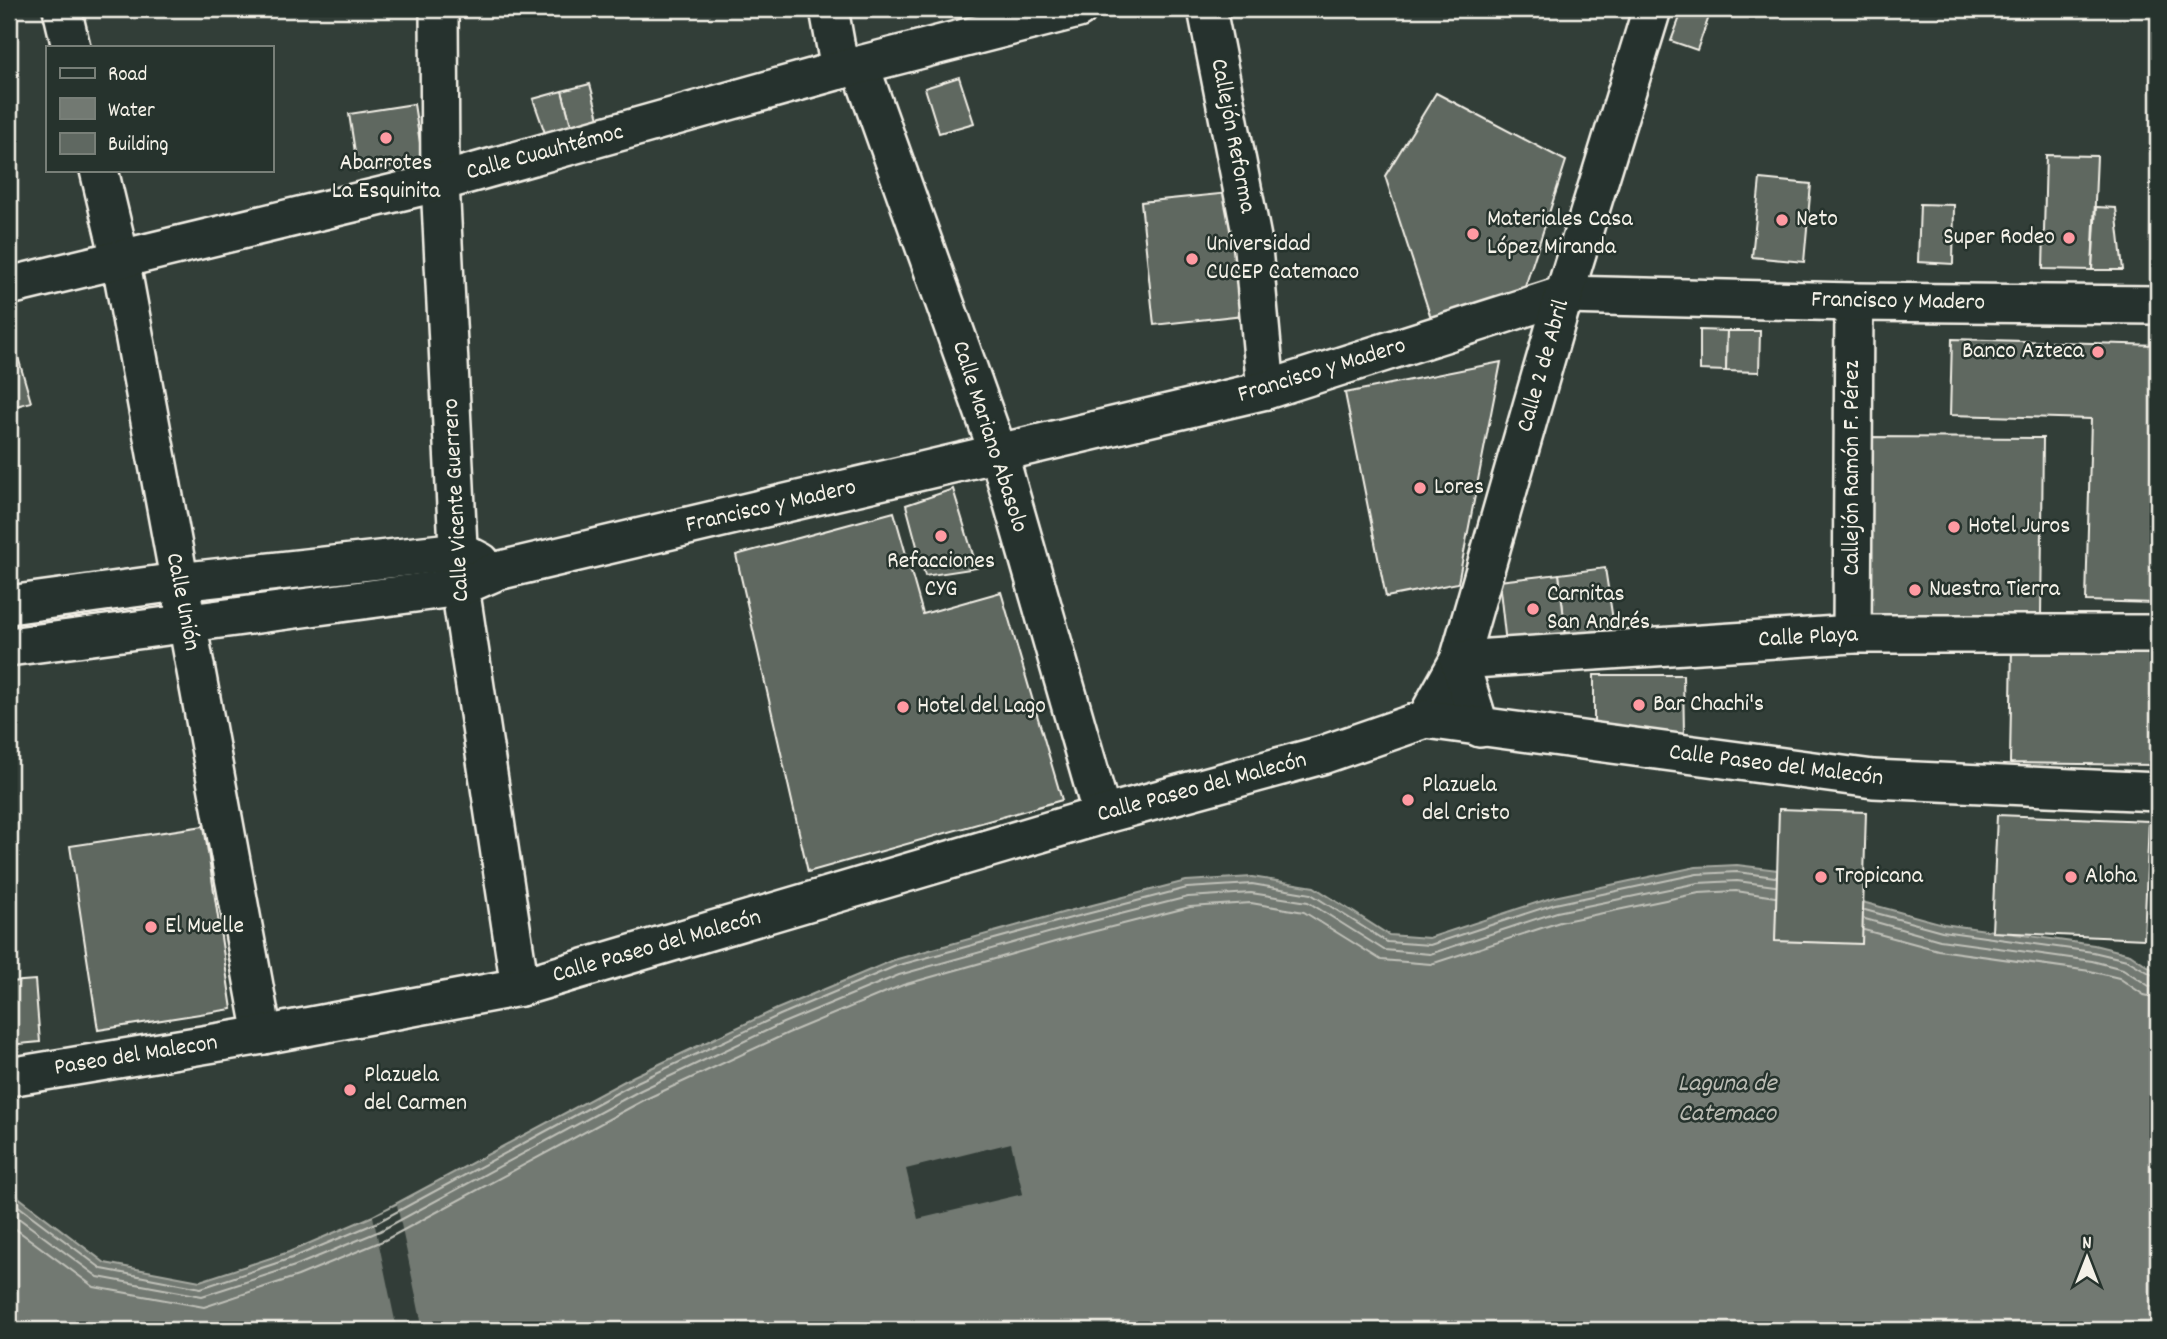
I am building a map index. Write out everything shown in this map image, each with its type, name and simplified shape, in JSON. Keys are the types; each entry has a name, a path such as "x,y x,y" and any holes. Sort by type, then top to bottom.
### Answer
{"street":[{"path":"62,9 71,46"},
{"name":"Calle Vicente Guerrero","path":"439,9 440,182 460,587 520,987"},
{"name":"Calle Mariano Abasolo","path":"829,9 999,455 1102,815"},
{"name":"Calle Cuauhtémoc","path":"9,286 440,182 850,67 1078,9"},
{"name":"Callejón Reforma","path":"1206,9 1252,238 1266,390"},
{"name":"Calle 2 de Abril","path":"1426,719 1459,660 1564,295 1652,9"},
{"name":"Calle Unión","path":"99,172 120,258 263,1035"},
{"name":"Francisco y Madero","path":"9,647 186,621 460,587 497,570 999,455 1266,390 1564,295 1854,303 2158,305"},
{"name":"Callejón Ramón F. Pérez","path":"1852,634 1854,303"},
{"path":"9,605 178,582 460,551 497,570"},
{"name":"Calle Playa","path":"1459,660 1852,634 2158,634"},
{"path":"1459,660 1480,728"},
{"name":"Calle Paseo del Malecón","path":"263,1035 520,987 1102,815 1322,755 1426,719 1873,779 2158,792"},
{"name":"Paseo del Malecon","path":"9,1077 263,1035"}],"water":[{"name":"Laguna de Catemaco","path":"1737,865 1778,870 1866,903 1943,924 2094,945 2130,954 2158,973 2158,1330 9,1330 9,1190 105,1263 200,1281 289,1252 373,1216 634,1076 777,1009 894,960 1069,911 1186,881 1252,877 1314,887 1389,935 1429,938 1554,897 1696,867"}],"pier":[{"path":"1011,1143 1023,1194 918,1219 906,1169"},
{"path":"397,1205 423,1330 397,1330 373,1216"}],"building":[{"path":"1683,9 1711,11 1697,50 1671,41"},
{"path":"959,77 974,123 939,133 925,88"},
{"path":"590,84 599,118 571,125 562,91"},
{"path":"562,91 571,125 545,133 533,99"},
{"name":"Materiales Casa López Miranda","path":"1436,93 1566,161 1523,293 1431,318 1385,176"},
{"name":"Abarrotes La Esquinita","path":"414,104 423,162 358,171 349,114"},
{"name":"Super Rodeo","path":"2046,155 2097,156 2092,270 2043,269"},
{"name":"Neto","path":"1760,179 1811,184 1804,262 1752,257"},
{"name":"Universidad CUCEP Catemaco","path":"1229,193 1243,315 1154,325 1141,202"},
{"path":"1920,204 1954,205 1953,264 1918,262"},
{"path":"2096,207 2116,208 2123,270 2092,270"},
{"path":"9,326 31,402 9,408"},
{"path":"1700,330 1727,331 1726,371 1700,370"},
{"path":"1727,331 1760,331 1759,372 1726,371"},
{"path":"1952,339 2158,345 2154,603 2086,601 2091,419 1950,415"},
{"name":"Lores","path":"1501,362 1458,583 1386,597 1345,393"},
{"name":"Hotel Juros","path":"1866,437 2043,438 2041,617 1865,616"},
{"name":"Refacciones CYG","path":"953,489 977,568 925,576 906,505"},
{"name":"Hotel del Lago","path":"894,512 923,614 1001,592 1062,800 808,872 736,555"},
{"path":"1605,568 1615,633 1566,637 1559,574"},
{"name":"Carnitas San Andrés","path":"1559,574 1566,637 1506,644 1499,581"},
{"path":"2012,644 2155,645 2153,765 2010,763"},
{"name":"Bar Chachi's","path":"1594,675 1683,675 1684,734 1594,734"},
{"name":"Tropicana","path":"1779,809 1866,812 1862,944 1775,941"},
{"name":"Aloha","path":"1997,815 2149,821 2144,939 1992,932"},
{"name":"El Muelle","path":"204,826 232,1009 98,1030 70,846"},
{"path":"35,980 40,1042 9,1045 9,982"}],"place":[{"name":"Abarrotes La Esquinita","path":"386,138"},
{"name":"Neto","path":"1782,220"},
{"name":"Materiales Casa López Miranda","path":"1473,234"},
{"name":"Super Rodeo","path":"2069,238"},
{"name":"Universidad CUCEP Catemaco","path":"1192,259"},
{"name":"Banco Azteca","path":"2098,352"},
{"name":"Lores","path":"1420,488"},
{"name":"Hotel Juros","path":"1954,527"},
{"name":"Refacciones CYG","path":"941,536"},
{"name":"Nuestra Tierra","path":"1915,590"},
{"name":"Carnitas San Andrés","path":"1533,609"},
{"name":"Bar Chachi's","path":"1639,705"},
{"name":"Hotel del Lago","path":"903,707"},
{"name":"Plazuela del Cristo","path":"1408,800"},
{"name":"Tropicana","path":"1821,877"},
{"name":"Aloha","path":"2071,877"},
{"name":"El Muelle","path":"151,927"},
{"name":"Plazuela del Carmen","path":"350,1090"}]}
